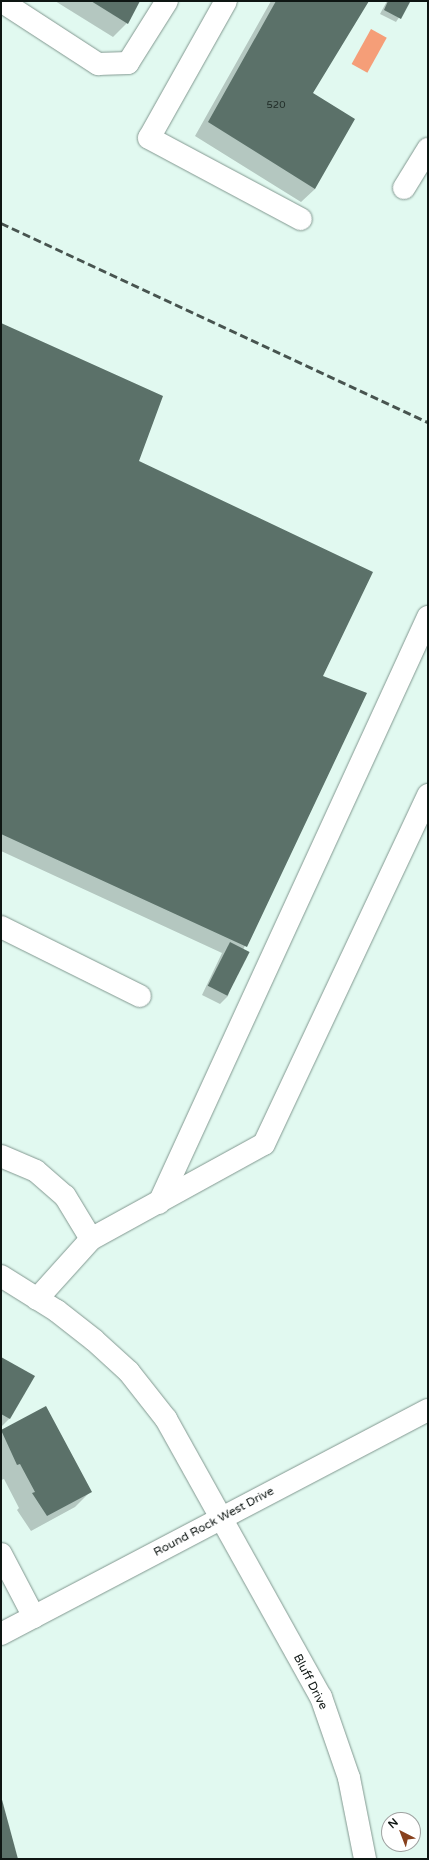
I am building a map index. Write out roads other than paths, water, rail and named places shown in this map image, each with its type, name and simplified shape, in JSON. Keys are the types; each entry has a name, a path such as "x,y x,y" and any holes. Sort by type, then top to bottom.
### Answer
{"street":[{"path":"1,2 98,64 128,63 167,1"},
{"path":"226,1 149,138 301,219"},
{"path":"404,188 428,149"},
{"path":"159,1203 428,617"},
{"path":"37,1299 91,1239 264,1144 428,795"},
{"path":"1,927 140,996"},
{"path":"1,1156 36,1172 65,1196 91,1239"},
{"name":"Bluff Drive","path":"1,1276 37,1299 94,1340 143,1387 188,1454 220,1518 321,1697 349,1778 365,1859"},
{"name":"Round Rock West Drive","path":"1,1634 428,1410"},
{"path":"1,1554 34,1617"}],"railway":[{"path":"1,223 428,422"}]}
